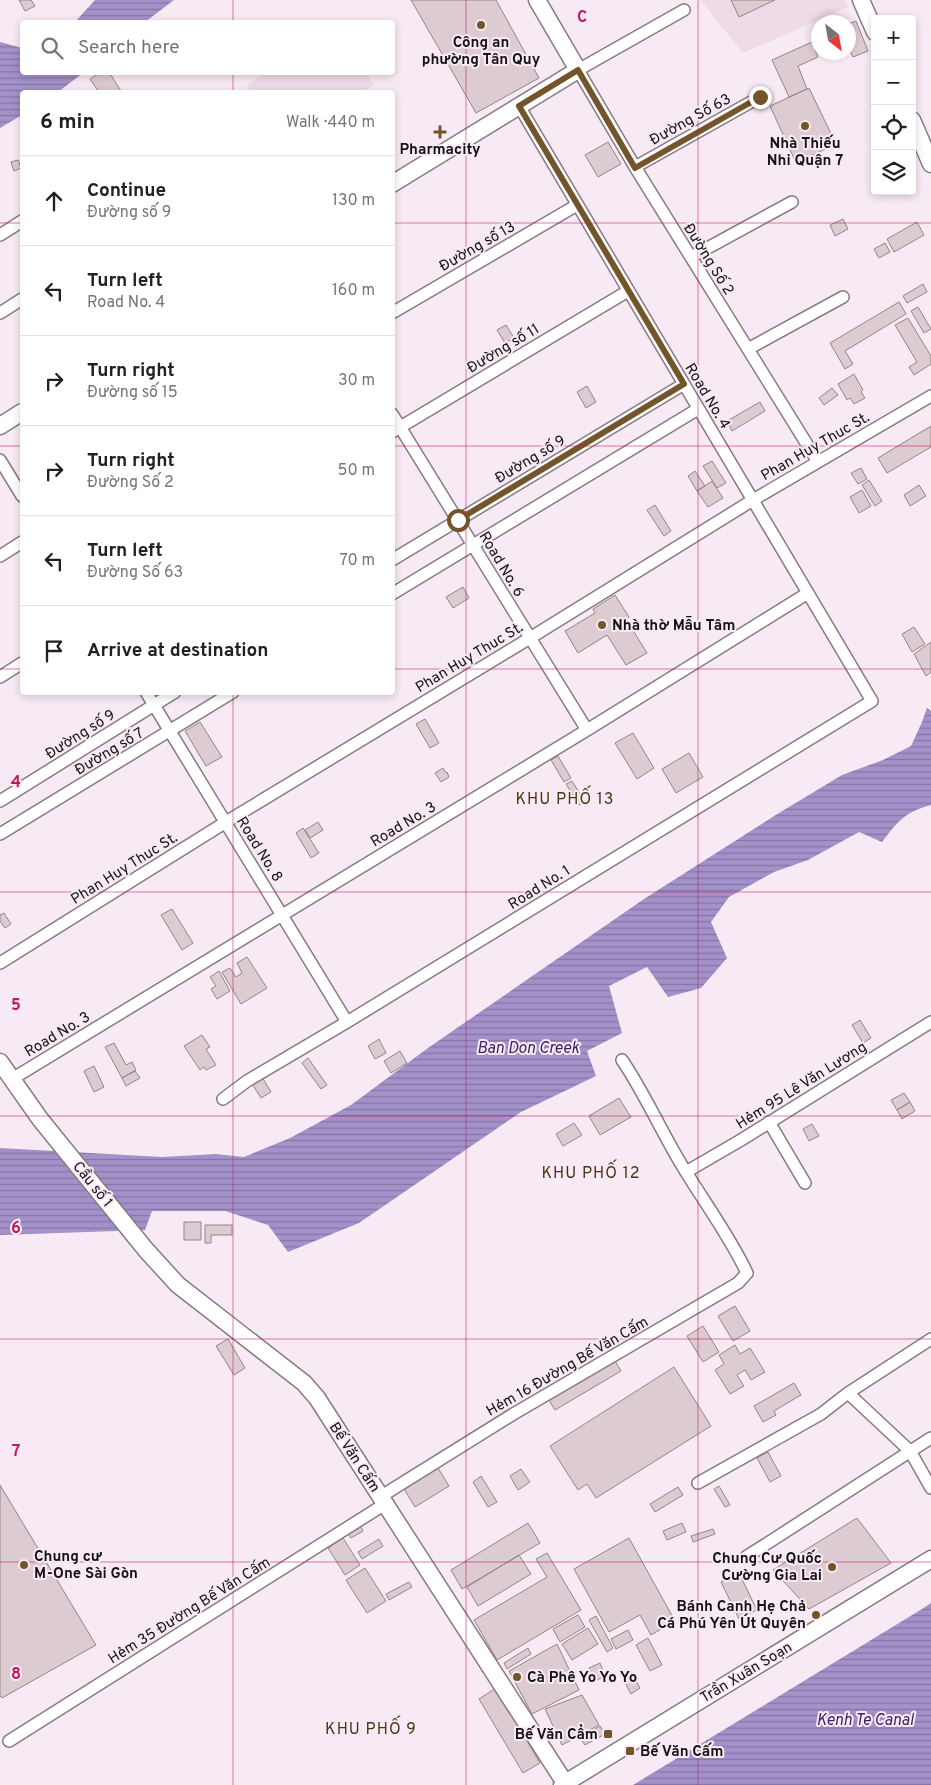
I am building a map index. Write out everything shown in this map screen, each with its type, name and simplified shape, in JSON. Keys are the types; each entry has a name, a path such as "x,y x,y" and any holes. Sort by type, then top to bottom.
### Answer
{"street":[{"path":"537,0 578,70"},
{"path":"861,0 871,23"},
{"path":"395,182 578,70 684,10"},
{"name":"Đường Số 2","path":"578,70 635,168 818,462"},
{"name":"Đường Số 63","path":"635,168 760,97"},
{"name":"Road No. 4","path":"519,106 872,701"},
{"path":"916,129 931,164"},
{"path":"691,257 792,202"},
{"name":"Đường số 13","path":"395,311 577,205"},
{"path":"0,235 20,222"},
{"name":"Đường số 11","path":"396,430 628,290"},
{"path":"748,349 843,297"},
{"path":"0,312 20,300"},
{"name":"Đường số 9","path":"395,558 684,384"},
{"name":"Phan Huy Thuc St.","path":"0,963 226,822 753,500 931,396"},
{"path":"395,592 698,409"},
{"path":"0,426 20,413"},
{"name":"Road No. 6","path":"396,430 458,520 587,730"},
{"path":"0,460 20,493"},
{"path":"0,556 20,543"},
{"name":"Road No. 3","path":"12,1079 587,730 808,593"},
{"path":"0,677 20,664"},
{"name":"Road No. 8","path":"148,695 348,1022"},
{"name":"Đường số 9","path":"0,801 170,695"},
{"name":"Đường số 7","path":"0,834 170,732 227,695"},
{"name":"Road No. 1","path":"223,1099 247,1081 348,1022 872,701"},
{"name":"Hẻm 95 Lê Văn Lương","path":"686,1172 931,1022"},
{"path":"622,1060 686,1172"},
{"path":"0,1062 12,1079"},
{"name":"Cầu số 1","path":"12,1079 40,1119 146,1250"},
{"path":"769,1122 805,1183"},
{"name":"Hẻm 16 Đường Bế Văn Cấm","path":"383,1500 515,1413 738,1283 747,1273 736,1251 686,1172"},
{"name":"Bế Văn Cấm","path":"146,1250 178,1285 304,1384 317,1398 563,1784"},
{"path":"698,1483 821,1414 848,1393 931,1339"},
{"path":"848,1393 910,1451 931,1488"},
{"path":"746,1557 931,1438"},
{"name":"Hẻm 35 Đường Bế Văn Cấm","path":"9,1741 383,1500"},
{"name":"Trần Xuân Soạn","path":"563,1784 931,1559"}],"shaded area":[{"path":"700,0 845,0 848,7 830,15 811,15 811,23 743,53"},
{"path":"263,75 368,75 374,85 367,90 250,90 247,85"}],"water":[{"path":"95,0 174,0 148,20 77,20"},
{"path":"0,42 20,47 20,75 80,75 61,90 20,90 20,116 0,128"},
{"name":"Ban Don Creek","path":"927,708 931,711 931,805 908,814 882,842 859,832 808,860 774,872 729,897 711,922 727,958 701,988 668,997 647,967 609,986 622,1033 587,1051 596,1076 521,1112 359,1223 288,1252 268,1225 225,1211 152,1211 145,1230 0,1235 0,1148 162,1157 216,1154 244,1157 290,1138 351,1105 428,1048 644,899 774,816 842,775 883,760 911,746"},
{"name":"Kenh Te Canal","path":"931,1603 931,1785 633,1785 922,1609"}],"building":[{"path":"19,0 31,0 35,6 25,11"},
{"path":"411,0 496,0 539,78 476,113"},
{"path":"731,0 775,0 739,17"},
{"path":"856,21 868,51 856,56"},
{"path":"811,42 811,60 798,66 807,89 789,97 772,60"},
{"path":"96,75 111,75 120,90 98,90 90,79"},
{"path":"809,88 836,144 796,163 770,106"},
{"path":"608,142 621,164 598,177 585,155"},
{"path":"18,160 20,168 14,171 11,162"},
{"path":"843,219 848,229 835,236 830,225"},
{"path":"917,222 924,235 894,252 887,239"},
{"path":"885,243 890,252 879,258 874,249"},
{"path":"923,284 927,292 907,303 903,296"},
{"path":"899,302 906,314 845,351 853,364 845,369 830,343"},
{"path":"918,307 931,329 924,333 911,311"},
{"path":"908,318 931,356 931,364 914,375 909,367 917,362 895,325"},
{"path":"506,325 514,338 505,343 497,330"},
{"path":"854,374 863,390 861,392 865,398 854,404 850,398 847,400 838,384"},
{"path":"587,386 596,402 586,408 577,392"},
{"path":"832,388 838,395 824,405 819,398"},
{"path":"760,402 765,411 732,431 727,421"},
{"path":"931,426 931,447 887,473 878,458"},
{"path":"712,461 726,483 717,488 703,466"},
{"path":"861,468 867,479 858,484 851,473"},
{"path":"695,471 705,486 697,491 688,476"},
{"path":"869,480 882,501 875,506 862,485"},
{"path":"712,481 723,498 708,507 697,491"},
{"path":"919,485 926,496 910,506 904,495"},
{"path":"862,490 871,506 859,513 850,497"},
{"path":"655,505 671,531 664,536 647,510"},
{"path":"463,587 469,598 453,608 446,597"},
{"name":"Nhà thờ Mẫu Tâm","path":"615,595 629,617 626,619 647,653 626,665 607,635 578,653 565,631 595,613 593,609"},
{"path":"914,627 925,644 912,652 902,634"},
{"path":"931,642 931,672 926,676 914,654"},
{"path":"425,719 439,743 430,748 416,724"},
{"path":"200,722 222,757 206,766 185,731"},
{"path":"633,733 654,768 637,779 615,743"},
{"path":"689,753 703,777 676,793 662,769"},
{"path":"558,756 571,778 564,782 551,760"},
{"path":"443,768 449,777 441,782 435,773"},
{"path":"572,781 585,802 579,805 566,784"},
{"path":"318,822 323,830 310,838 305,830"},
{"path":"303,828 319,853 311,858 296,833"},
{"path":"172,909 193,943 182,950 161,915"},
{"path":"4,913 11,924 5,928 0,921 0,915"},
{"path":"247,957 267,988 241,1004 222,972 230,968 236,977 242,973 237,963"},
{"path":"219,971 230,991 217,999 211,989 216,986 210,977"},
{"path":"860,1020 871,1038 863,1043 852,1025"},
{"path":"202,1035 210,1047 206,1049 216,1065 206,1070 204,1067 200,1070 184,1046"},
{"path":"379,1039 386,1053 375,1059 368,1046"},
{"path":"114,1043 126,1065 132,1062 136,1070 122,1078 105,1047"},
{"path":"400,1051 407,1063 391,1073 384,1061"},
{"path":"308,1058 327,1085 321,1089 302,1063"},
{"path":"94,1066 104,1087 94,1092 84,1071"},
{"path":"135,1071 140,1078 126,1086 122,1078"},
{"path":"262,1077 271,1092 261,1098 252,1084"},
{"path":"904,1093 910,1102 897,1110 891,1100"},
{"path":"619,1098 631,1117 600,1135 589,1116"},
{"path":"910,1102 915,1111 902,1119 897,1110"},
{"path":"574,1123 582,1135 563,1146 556,1134"},
{"path":"812,1124 819,1136 809,1141 803,1129"},
{"path":"184,1222 201,1222 201,1240 184,1240"},
{"path":"205,1225 232,1225 232,1235 211,1235 211,1243 205,1243"},
{"path":"735,1306 750,1331 733,1341 718,1316"},
{"path":"703,1326 719,1352 703,1362 687,1336"},
{"path":"228,1339 245,1368 234,1375 216,1346"},
{"path":"735,1345 740,1354 750,1348 765,1372 751,1380 745,1370 737,1375 744,1386 730,1394 715,1370 724,1364 719,1355"},
{"path":"615,1361 621,1371 555,1410 549,1400"},
{"path":"674,1367 711,1426 596,1498 587,1484 578,1490 550,1446"},
{"path":"794,1383 801,1395 774,1411 776,1415 763,1422 754,1406"},
{"path":"768,1452 781,1476 770,1482 757,1458"},
{"path":"438,1468 449,1486 415,1507 404,1489"},
{"path":"521,1469 530,1482 518,1490 510,1476"},
{"path":"481,1476 497,1502 488,1507 473,1482"},
{"name":"Chung cư M-One Sài Gòn","path":"0,1485 96,1645 2,1698 0,1696"},
{"path":"719,1486 730,1505 725,1507 714,1489"},
{"path":"678,1487 683,1495 655,1512 650,1504"},
{"name":"Chung Cư Quốc Cường Gia Lai","path":"857,1518 891,1563 809,1609 773,1570"},
{"path":"528,1523 540,1543 462,1589 451,1570"},
{"path":"682,1523 686,1532 667,1540 663,1531"},
{"path":"360,1525 363,1531 351,1538 347,1532"},
{"path":"713,1529 715,1534 693,1542 691,1536"},
{"path":"343,1538 360,1565 345,1575 328,1548"},
{"path":"629,1538 675,1621 651,1635 640,1615 609,1632 574,1569"},
{"path":"379,1539 383,1546 362,1559 358,1552"},
{"path":"547,1553 581,1610 497,1660 474,1620 547,1577 536,1559"},
{"path":"519,1555 531,1574 478,1606 467,1587"},
{"path":"365,1568 386,1601 367,1613 346,1580"},
{"path":"739,1573 757,1610 739,1619 721,1582"},
{"path":"409,1582 412,1587 389,1600 386,1594"},
{"path":"578,1615 585,1627 560,1642 553,1629"},
{"path":"596,1616 613,1648 607,1652 589,1620"},
{"path":"588,1628 598,1644 572,1660 562,1644"},
{"path":"628,1630 633,1640 616,1649 611,1639"},
{"path":"648,1638 662,1665 650,1671 636,1645"},
{"path":"557,1644 579,1690 532,1714 509,1671"},
{"path":"528,1648 531,1654 507,1669 504,1663"},
{"path":"600,1663 605,1676 595,1681 589,1668"},
{"path":"630,1670 640,1688 631,1694 621,1675"},
{"path":"496,1688 540,1763 523,1773 479,1699"},
{"path":"582,1695 599,1725 562,1745 545,1709"},
{"path":"600,1726 605,1734 585,1745 580,1738"}],"place":[{"name":"Công an phường Tân Quy","path":"481,25"},
{"name":"Nhà Thiếu Nhi Quận 7","path":"805,126"},
{"name":"Pharmacity","path":"440,132"},
{"name":"Nhà thờ Mẫu Tâm","path":"602,625"},
{"name":"Chung cư M-One Sài Gòn","path":"24,1565"},
{"name":"Chung Cư Quốc Cường Gia Lai","path":"832,1567"},
{"name":"Bánh Canh Hẹ Chả Cá Phú Yên Út Quyên","path":"816,1615"},
{"name":"Cà Phê Yo Yo Yo","path":"517,1677"},
{"name":"Bế Văn Cẩm","path":"608,1734"},
{"name":"Bế Văn Cấm","path":"630,1751"}],"district":[{"name":"KHU PHỐ 13","path":"565,798"},
{"name":"KHU PHỐ 12","path":"591,1172"},
{"name":"KHU PHỐ 9","path":"371,1728"}],"route":[{"path":"458,520 684,384 519,106 578,70 635,168 760,97"}]}
